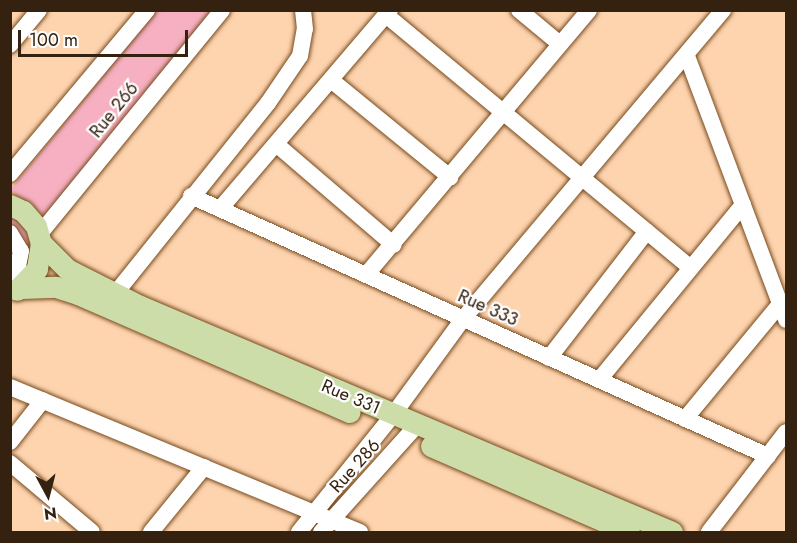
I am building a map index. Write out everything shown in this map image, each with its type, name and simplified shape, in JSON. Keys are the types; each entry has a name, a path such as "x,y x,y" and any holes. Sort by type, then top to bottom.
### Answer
{"main road":[{"name":"Rue 331","path":"10,205 22,211 36,226 40,240 54,260 116,294 388,421"},
{"path":"14,285 38,269 40,240"},
{"name":"Rue 331","path":"14,285 56,287 78,294 388,421 672,532"},
{"name":"Rue 331","path":"412,430 629,532"}],"street":[{"path":"10,45 39,10"},
{"path":"10,174 147,10"},
{"name":"Rue 266","path":"40,240 222,10"},
{"path":"116,294 191,196 268,103 300,56 305,29 303,10"},
{"path":"519,10 560,44"},
{"path":"366,275 394,245 589,10"},
{"path":"299,532 388,421 463,319 581,177 687,56 723,10"},
{"path":"220,210 388,13 504,113 692,268"},
{"path":"685,419 783,312 687,56"},
{"path":"331,80 450,177"},
{"path":"276,144 394,245"},
{"name":"Rue 333","path":"191,196 768,456"},
{"path":"600,380 743,206"},
{"path":"549,358 646,231"},
{"path":"10,233 21,251 14,285"},
{"path":"10,387 360,532"},
{"path":"10,442 43,400"},
{"name":"Rue 286","path":"321,532 412,430"},
{"path":"709,532 786,432"},
{"path":"10,463 92,532"},
{"path":"151,532 204,467"}],"shaded area":[{"path":"156,11 218,11 46,217 10,190"},
{"path":"10,211 20,217 33,241 28,268 10,283"}]}
